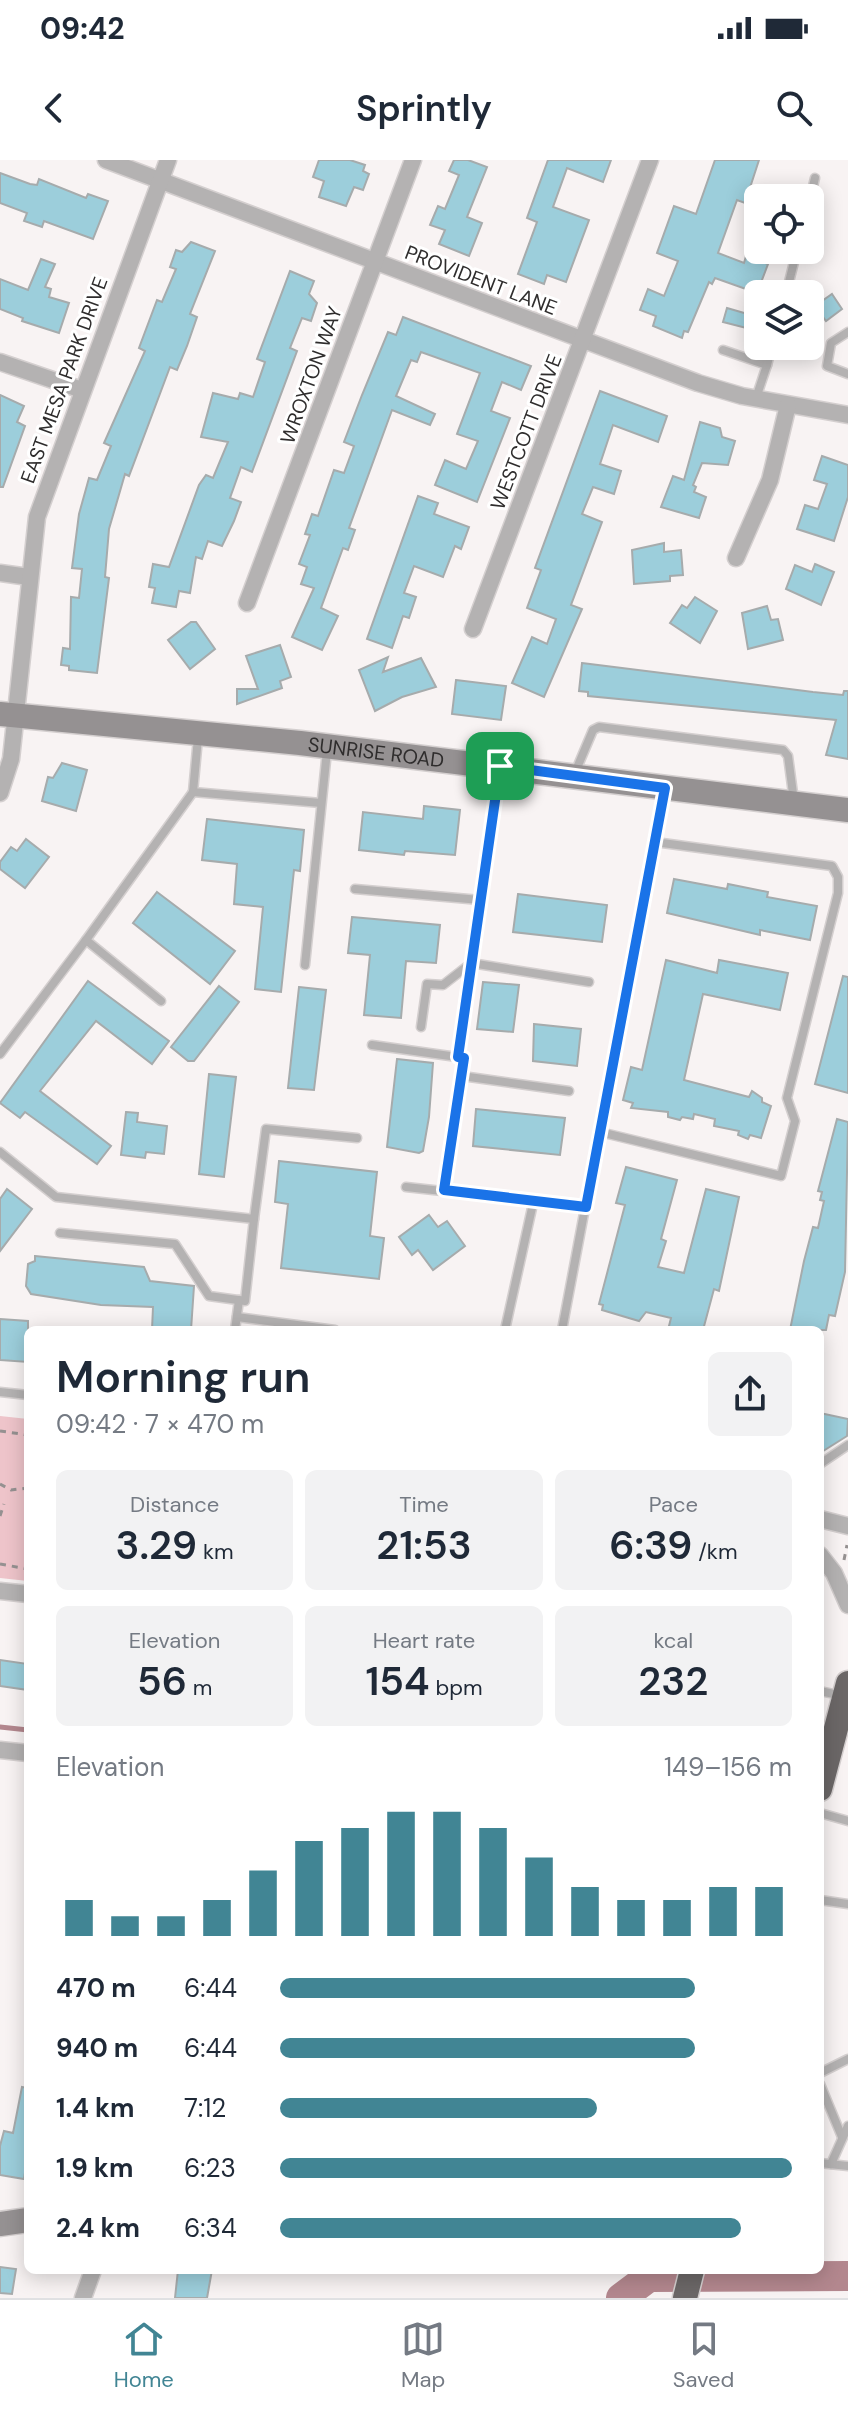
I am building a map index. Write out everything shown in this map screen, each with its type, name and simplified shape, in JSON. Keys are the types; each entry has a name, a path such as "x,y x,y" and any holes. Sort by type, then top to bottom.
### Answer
{"highway":[{"path":"824,1779 841,1738 846,1690"},
{"path":"685,2298 691,2274"}],"main road":[{"name":"SUNRISE ROAD","path":"7,715 328,746 848,810"},
{"path":"0,2224 24,2221"}],"street":[{"name":"PROVIDENT LANE","path":"106,160 698,383 788,405 848,415"},
{"name":"EAST MESA PARK DRIVE","path":"0,793 11,759 7,715 41,503 168,160"},
{"name":"WROXTON WAY","path":"247,603 413,160"},
{"name":"WESTCOTT DRIVE","path":"473,629 650,160"},
{"path":"0,362 82,390"},
{"path":"736,558 770,480 788,405"},
{"path":"0,573 29,577"},
{"path":"824,1520 848,1526"},
{"path":"824,1560 834,1573 848,1605"},
{"path":"0,1591 24,1594"},
{"path":"0,1750 24,1753"},
{"path":"83,2298 92,2274"}],"lane":[{"path":"814,184 815,178"},
{"path":"848,332 831,343 827,366 848,374"},
{"path":"723,350 767,365"},
{"path":"756,398 768,360"},
{"path":"573,776 593,730 599,727 783,750 788,756 794,803"},
{"path":"0,1054 193,792 198,733"},
{"path":"305,965 328,746"},
{"path":"458,1057 500,766"},
{"path":"563,1326 665,788"},
{"path":"193,792 321,803"},
{"path":"600,1132 781,1176 795,1121 787,1098 838,893 838,877 832,866 820,861 655,842"},
{"path":"355,889 480,900"},
{"path":"86,940 161,1001"},
{"path":"421,1027 427,984 443,985 471,963 589,982"},
{"path":"372,1045 464,1058 444,1190"},
{"path":"462,1076 569,1091"},
{"path":"60,1233 175,1244 209,1296 245,1301 266,1129 357,1138"},
{"path":"0,1152 56,1197 254,1219"},
{"path":"406,1187 586,1207"},
{"path":"506,1326 534,1199"},
{"path":"236,1326 239,1300"},
{"path":"237,1317 305,1326"},
{"path":"0,1392 24,1395"},
{"path":"824,1461 848,1445"},
{"path":"824,1691 846,1690"},
{"path":"824,1814 848,1821"},
{"path":"824,1901 848,1904"},
{"path":"824,2071 848,2059"},
{"path":"824,2094 842,2137"},
{"path":"831,2164 848,2126"},
{"path":"824,2163 848,2166"}],"path":[{"path":"0,1431 24,1434"},
{"path":"0,1484 11,1490 24,1488"},
{"path":"0,1516 4,1504"},
{"path":"836,1564 844,1560 847,1545"},
{"path":"0,1564 24,1568"}],"shaded area":[{"path":"0,1416 24,1419 24,1581 0,1578"}],"building":[{"path":"319,160 350,160 365,165 363,171 369,174 363,190 354,187 346,206 319,197 324,181 313,177"},
{"path":"454,160 468,160 487,167 467,217 482,223 469,256 439,244 445,230 430,225 438,206 445,209 459,175 449,171"},
{"path":"548,160 611,160 603,182 567,168 553,207 589,220 566,282 547,275 544,284 518,274 537,222 527,218"},
{"path":"715,160 759,160 751,184 744,184 744,203 737,200 718,253 744,264 768,264 762,280 744,280 744,288 715,278 712,284 709,282 688,332 684,331 682,338 653,326 656,316 640,310 648,289 664,296 678,261 657,253 674,206 696,214"},
{"path":"0,173 30,184 37,185 39,179 86,198 88,194 108,201 93,239 44,221 42,227 24,221 27,213 0,203"},
{"path":"191,242 215,251 190,314 197,317 187,346 177,370 170,367 129,476 125,474 109,529 105,577 109,578 97,673 69,670 69,666 61,665 63,648 70,649 71,597 79,598 82,569 72,568 79,514 89,478 97,480 111,446 104,443 145,351 139,348 157,300 162,302 176,269 170,267 176,250 182,252"},
{"path":"41,259 55,264 45,287 51,289 49,297 69,303 59,333 22,321 23,318 0,309 0,279 28,290"},
{"path":"290,271 314,281 309,294 317,303 311,321 302,318 290,348 297,351 252,472 241,467 230,498 241,502 234,521 222,546 208,541 202,559 196,557 190,593 179,591 176,607 152,603 155,588 149,587 153,564 169,567 199,485 206,475 213,478 228,442 201,437 213,393 238,399 240,393 253,397 265,362 257,359"},
{"path":"832,294 842,309 826,321 824,318 824,300"},
{"path":"727,308 744,313 744,327 723,322"},
{"path":"403,317 531,366 521,390 502,382 491,411 510,418 477,502 435,485 445,460 466,469 478,441 457,434 480,373 421,352 417,362 411,360 396,396 435,414 430,425 392,410 349,528 355,530 348,550 343,548 321,608 338,616 322,650 292,637 314,588 301,584 307,567 299,564 310,535 305,534 312,514 318,516 334,470 344,473 354,446 344,442 388,332 396,335"},
{"path":"600,391 667,416 658,442 613,425 600,464 621,471 614,494 593,487 582,514 602,522 571,605 582,609 544,697 512,683 532,637 547,644 556,619 527,608 541,570 535,568"},
{"path":"0,395 24,406 17,422 25,426 3,487 0,487"},
{"path":"700,422 720,428 722,437 735,441 728,465 702,463 693,485 696,487 694,492 706,497 699,518 661,507 673,476 684,480"},
{"path":"822,456 848,465 848,497 834,541 797,529 805,505 818,509 827,484 814,480"},
{"path":"418,496 438,503 434,514 469,527 461,549 455,546 443,577 414,566 404,593 416,597 409,618 403,616 392,648 367,639"},
{"path":"664,543 664,552 681,550 683,575 670,576 670,581 634,584 632,550"},
{"path":"815,564 834,572 821,605 786,589 795,565 812,572"},
{"path":"695,597 717,611 700,643 670,623 682,605 687,608"},
{"path":"767,606 771,620 778,619 783,640 748,649 742,613"},
{"path":"191,622 196,622 215,649 190,669 168,640"},
{"path":"280,645 291,677 280,681 282,688 237,704 237,689 258,689 246,656"},
{"path":"388,657 383,672 421,658 436,687 402,697 375,711 359,670"},
{"path":"582,663 813,692 843,695 844,691 848,691 848,759 826,755 836,720 588,696 588,692 579,691"},
{"path":"456,680 506,686 501,720 452,714"},
{"path":"62,763 87,770 76,811 42,801 48,777 53,778"},
{"path":"424,806 460,810 455,855 405,851 404,855 359,850 363,812 423,819"},
{"path":"207,819 304,830 300,871 294,870 281,992 255,989 263,907 234,904 237,864 202,860"},
{"path":"26,839 49,857 25,888 0,869 0,862 11,847 17,851"},
{"path":"674,879 727,889 728,884 768,892 767,897 817,906 810,940 760,930 760,935 667,913"},
{"path":"157,892 235,951 210,984 133,923"},
{"path":"518,894 607,905 602,942 513,932"},
{"path":"352,917 440,925 436,963 406,961 401,1018 364,1015 370,955 348,953"},
{"path":"666,960 717,973 719,960 788,973 780,1010 703,994 684,1080 749,1097 752,1091 762,1098 762,1102 771,1106 761,1138 750,1135 748,1139 738,1135 739,1131 714,1126 715,1119 694,1114 693,1119 682,1117 680,1120 668,1117 668,1112 631,1108 633,1103 623,1100 631,1067 642,1070"},
{"path":"843,976 848,977 848,1093 815,1084"},
{"path":"88,981 169,1041 152,1064 96,1021 40,1091 111,1146 97,1164 25,1112 20,1118 0,1103"},
{"path":"483,982 519,985 513,1032 477,1029"},
{"path":"219,986 239,1002 194,1061 188,1061 171,1047"},
{"path":"299,987 326,990 314,1090 288,1088"},
{"path":"534,1024 581,1029 577,1066 533,1061"},
{"path":"397,1059 433,1063 429,1117 423,1151 419,1153 387,1147"},
{"path":"209,1074 236,1077 224,1177 199,1174"},
{"path":"476,1109 565,1118 560,1155 473,1146"},
{"path":"126,1112 138,1113 137,1122 167,1126 164,1154 146,1152 145,1158 121,1155"},
{"path":"837,1119 848,1122 845,1272 835,1316 829,1315 826,1330 824,1326 791,1326 813,1227 818,1228 824,1201 820,1200 822,1192 818,1191"},
{"path":"279,1161 377,1172 370,1236 384,1238 379,1279 281,1268 288,1204 275,1202"},
{"path":"626,1167 677,1180 661,1239 666,1241 658,1267 684,1273 706,1189 739,1197 719,1291 714,1289 704,1326 669,1326 671,1318 646,1312 639,1321 602,1310 603,1305 599,1304 625,1205 616,1203"},
{"path":"7,1189 32,1209 0,1251 0,1199"},
{"path":"429,1215 438,1227 447,1221 465,1246 433,1270 418,1250 412,1255 399,1237"},
{"path":"35,1256 144,1267 150,1281 194,1286 191,1326 152,1326 153,1307 101,1305 31,1294 26,1286 28,1264 35,1261"},
{"path":"0,1319 28,1321 28,1326 24,1326 24,1362 0,1360"},
{"path":"824,1414 848,1419 847,1436 824,1450"},
{"path":"0,1660 24,1663 24,1689 0,1686"},
{"path":"24,2087 24,2179 0,2175 0,2146 4,2131 13,2133"},
{"path":"0,2267 16,2269 12,2294 0,2293"},
{"path":"178,2274 211,2274 207,2298 175,2298"}],"waterway":[{"path":"0,1727 24,1730"},
{"path":"621,2298 649,2277 848,2276"}],"route":[{"path":"500,766 665,788 586,1207 444,1190 464,1058 458,1057 500,766"}]}
